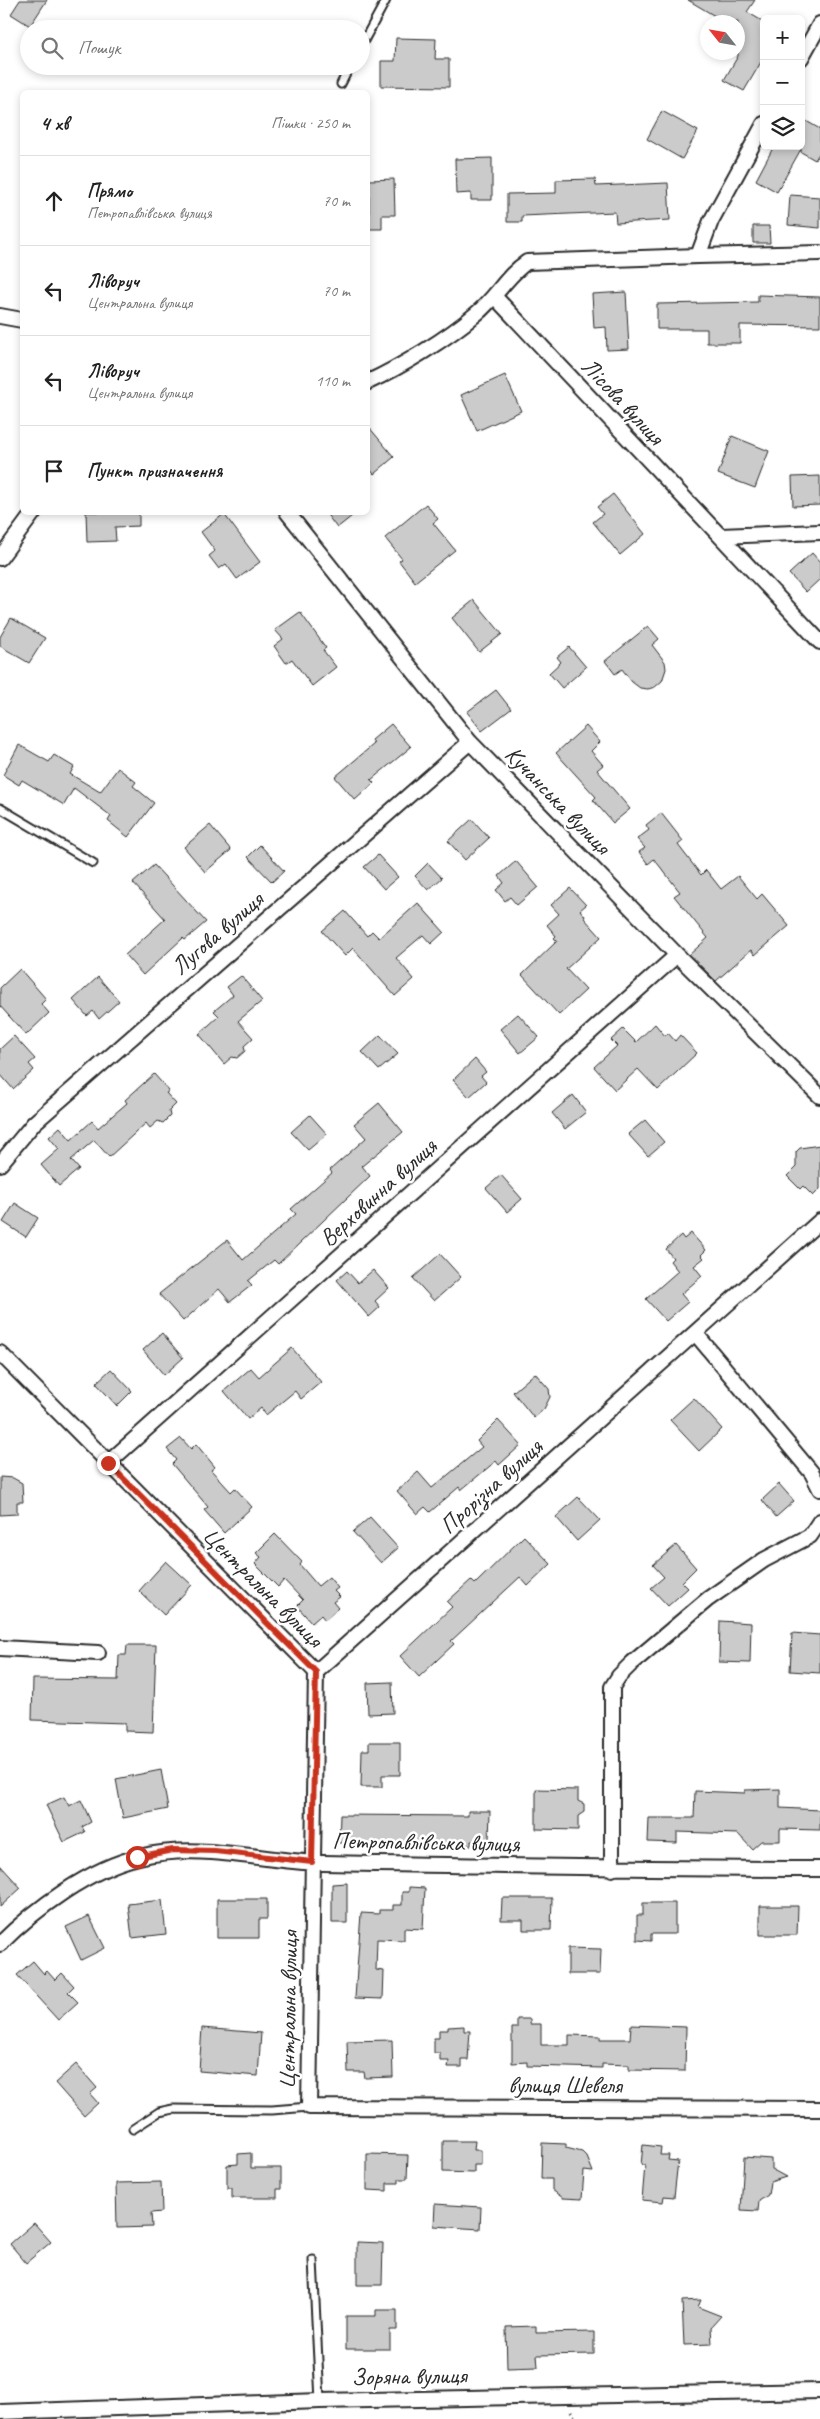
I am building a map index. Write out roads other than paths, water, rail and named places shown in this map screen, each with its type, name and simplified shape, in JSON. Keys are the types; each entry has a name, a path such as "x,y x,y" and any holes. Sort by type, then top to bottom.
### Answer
{"street":[{"path":"805,51 820,24"},
{"path":"698,256 715,213 760,131"},
{"path":"370,381 450,334 477,314 517,268 527,262 820,253"},
{"name":"Лісова вулиця","path":"494,296 820,642"},
{"path":"0,316 20,320"},
{"path":"0,558 32,515"},
{"name":"Кучанська вулиця","path":"289,515 470,742 677,955 820,1096"},
{"path":"721,536 820,532"},
{"name":"Лугова вулиця","path":"0,1164 34,1123 470,742"},
{"name":"Верховинна вулиця","path":"108,1463 677,955"},
{"name":"Прорізна вулиця","path":"316,1672 696,1334 820,1221"},
{"path":"696,1334 812,1473 820,1489"},
{"name":"Центральна вулиця","path":"0,1353 316,1672 309,2107"},
{"path":"612,1869 612,1687 631,1664 708,1599 764,1560 810,1536 820,1521"},
{"path":"0,1648 98,1653"},
{"name":"Петропавлівська вулиця","path":"0,1944 54,1900 97,1872 137,1857 173,1850 215,1851 312,1862 612,1869 820,1869"},
{"name":"вулиця Шевеля","path":"309,2107 820,2109"},
{"name":"Зоряна вулиця","path":"0,2412 320,2401 820,2391"}],"lane":[{"path":"370,29 386,0"},
{"path":"341,84 346,75"},
{"path":"0,808 93,863"},
{"path":"133,2129 159,2112 173,2109 272,2110 309,2107"},
{"path":"313,2260 320,2401"}]}
